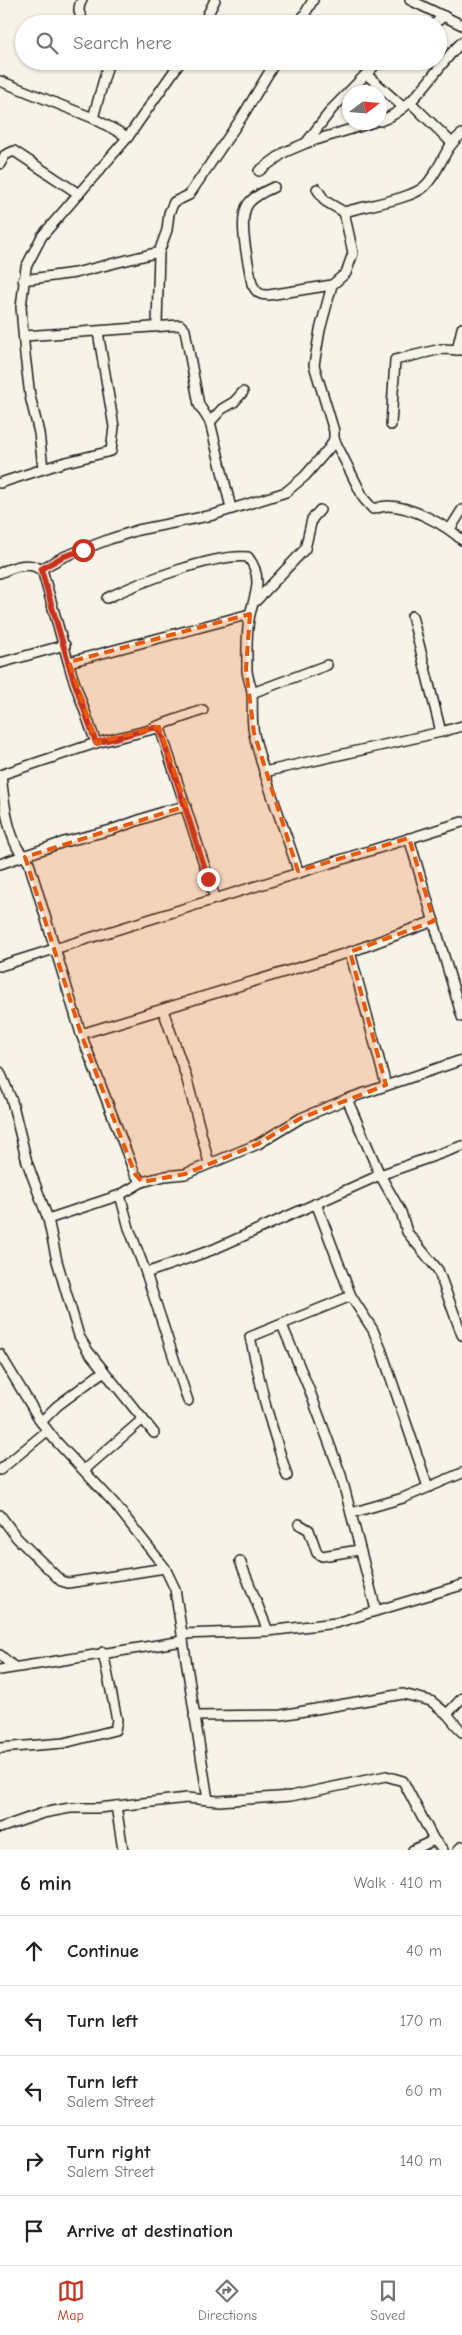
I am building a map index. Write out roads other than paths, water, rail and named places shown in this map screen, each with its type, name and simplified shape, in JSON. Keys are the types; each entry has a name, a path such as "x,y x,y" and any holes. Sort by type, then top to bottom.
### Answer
{"street":[{"path":"80,15 78,6 82,0"},
{"path":"208,15 215,0"},
{"path":"304,15 313,0"},
{"path":"410,0 442,15"},
{"path":"447,18 462,25"},
{"path":"447,59 462,42"},
{"path":"93,118 106,70"},
{"path":"43,468 40,433 30,396 21,307 26,267 42,236 128,138 175,70"},
{"path":"157,325 158,252 166,230 169,213 174,202 190,195 271,70"},
{"path":"306,143 332,109 371,70"},
{"path":"387,118 406,105 437,70"},
{"path":"367,75 452,142"},
{"path":"0,81 93,118 128,138"},
{"path":"259,171 285,152 306,143 348,130"},
{"path":"317,189 325,201 344,212 388,202 427,185 452,142 462,134"},
{"path":"0,164 5,155 14,151 79,194"},
{"path":"274,187 259,194 248,204 242,218 252,284 256,292 261,295 332,284 346,273 353,253 344,212"},
{"path":"24,280 75,273 158,252"},
{"path":"0,573 11,567 24,566 41,569 62,557 138,530 212,515 279,495 290,489 305,476 330,447 334,439 334,431 314,366 320,330 332,284"},
{"path":"24,336 98,332 157,325 180,325 185,330 200,405 210,422 231,508"},
{"path":"391,424 395,360 441,349 460,350 462,328"},
{"path":"1,479 111,451 114,427 98,332"},
{"path":"210,422 222,409 234,402 243,392"},
{"path":"334,439 364,499 372,509 388,506 410,511 450,529 462,540"},
{"path":"298,871 264,772 254,733 252,693 246,669 246,643 250,614 256,601 305,549 312,519 320,510"},
{"path":"450,529 462,510"},
{"path":"107,598 156,577 214,561 243,556 248,557 254,564 257,575 256,601"},
{"path":"41,569 96,743"},
{"path":"69,662 250,614"},
{"path":"412,616 441,732"},
{"path":"0,663 65,646"},
{"path":"252,693 327,665"},
{"path":"142,1182 136,1174 82,1034 35,880 25,856 18,849 8,818 1,775 96,743 152,728 203,710"},
{"path":"264,772 462,726"},
{"path":"152,728 158,728 161,732 215,898"},
{"path":"0,864 64,842 111,830 165,811 186,806"},
{"path":"0,966 298,871 462,822"},
{"path":"409,838 462,1016"},
{"path":"82,1034 350,952 434,921"},
{"path":"350,952 386,1085"},
{"path":"163,1010 186,1076 209,1163"},
{"path":"48,1218 120,1195 142,1182 165,1176 185,1174 258,1144 301,1118 346,1099 462,1060"},
{"path":"0,1073 12,1101 27,1162 48,1218 57,1261 79,1336 104,1372 154,1433"},
{"path":"346,1099 380,1175 401,1212 407,1232 438,1270 462,1335"},
{"path":"146,1273 212,1250 380,1175 462,1146"},
{"path":"120,1195 129,1228 146,1273 188,1401"},
{"path":"316,1203 352,1296 373,1330 381,1349 428,1487"},
{"path":"287,1476 266,1407 250,1337 352,1296"},
{"path":"282,1325 326,1432 341,1475 376,1610"},
{"path":"0,1354 41,1422 127,1519 165,1568 175,1589 208,1800"},
{"path":"41,1422 57,1406 104,1372"},
{"path":"84,1470 143,1419"},
{"path":"0,1470 47,1430"},
{"path":"351,1513 403,1498 462,1473"},
{"path":"0,1515 18,1538 61,1581 68,1583 165,1568"},
{"path":"300,1524 309,1530 317,1552 322,1556 359,1550"},
{"path":"240,1561 268,1631"},
{"path":"0,1670 13,1666 182,1637 268,1631 336,1623 462,1585"},
{"path":"0,1748 64,1743 115,1730 117,1720 103,1652"},
{"path":"0,1655 13,1666"},
{"path":"194,1716 281,1715 403,1694 431,1701 447,1714 462,1732"},
{"path":"447,1714 462,1698"},
{"path":"0,1828 56,1810 188,1798 219,1801 291,1796 386,1776 396,1777 403,1781 434,1840 442,1850"},
{"path":"116,1806 123,1850"},
{"path":"413,1850 434,1840"},
{"path":"458,1850 462,1846"}]}
